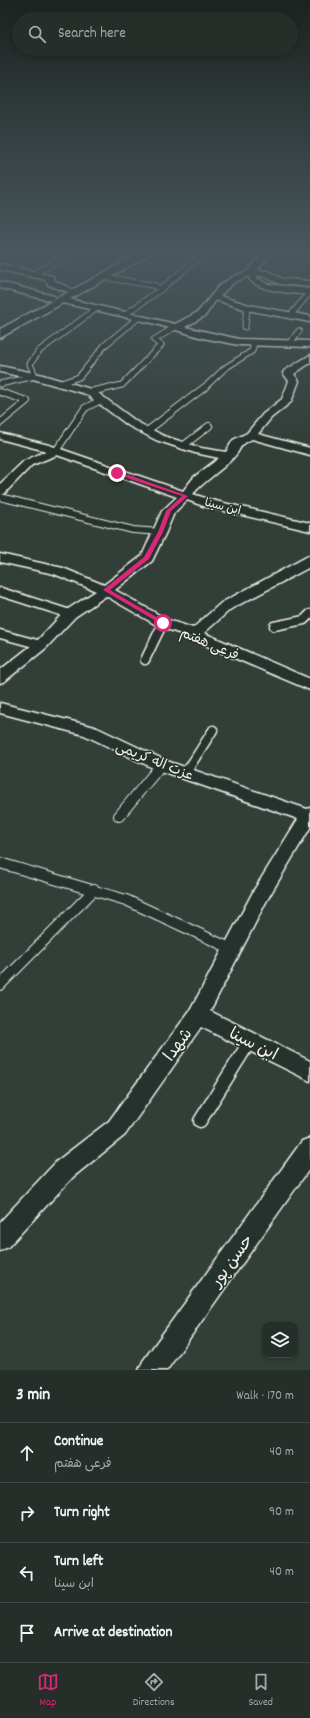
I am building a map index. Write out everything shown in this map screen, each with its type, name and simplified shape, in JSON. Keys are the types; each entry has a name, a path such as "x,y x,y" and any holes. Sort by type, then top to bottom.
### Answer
{"street":[{"path":"0,326 21,316"},
{"path":"0,334 29,316"},
{"path":"134,316 203,335 239,342 310,344"},
{"path":"175,327 189,323 198,316"},
{"path":"290,316 310,319"},
{"path":"0,678 41,645 70,614 106,590 147,558 160,532 168,511 185,496 198,480 229,456 237,442 251,435 267,416 286,400 294,381 288,372 305,363 310,358"},
{"path":"0,370 35,376 58,384 90,392 133,424 160,438 199,451 229,456"},
{"path":"251,435 310,452"},
{"name":"ابن سینا","path":"0,436 56,451 207,503 310,527"},
{"path":"0,491 28,463 56,451"},
{"name":"فرعی هفتم","path":"0,558 58,570 106,590 163,623 195,634 218,646 310,685"},
{"path":"195,634 226,606 306,564 310,559"},
{"name":"عزت اله کریمی","path":"0,708 89,732 161,765 185,773 308,822"},
{"name":"شهدا","path":"0,1239 65,1169 117,1128 198,1015 260,896 308,822"},
{"name":"ابن سینا","path":"198,1015 310,1071"},
{"name":"حسن پور","path":"152,1370 310,1149"}],"lane":[{"path":"0,384 35,376 30,364 39,351 86,316"},
{"path":"245,327 246,316"},
{"path":"58,384 79,377 105,345 138,317"},
{"path":"90,392 122,385 161,345 154,340 175,327"},
{"path":"289,344 299,331"},
{"path":"147,431 208,385 225,368 252,351 254,343"},
{"path":"0,392 27,401 0,423"},
{"path":"56,451 85,408 101,400"},
{"path":"183,446 209,426"},
{"path":"0,497 133,530 160,532"},
{"path":"2,592 70,614"},
{"path":"274,626 304,620 310,614"},
{"path":"145,660 163,623"},
{"path":"0,634 41,645"},
{"path":"185,773 213,730"},
{"path":"119,816 161,765"},
{"path":"0,863 126,900 232,949"},
{"path":"0,985 94,890"},
{"path":"200,1121 250,1041"}],"route":[{"path":"117,473 185,496 168,511 160,532 147,558 106,590 163,623"}]}
